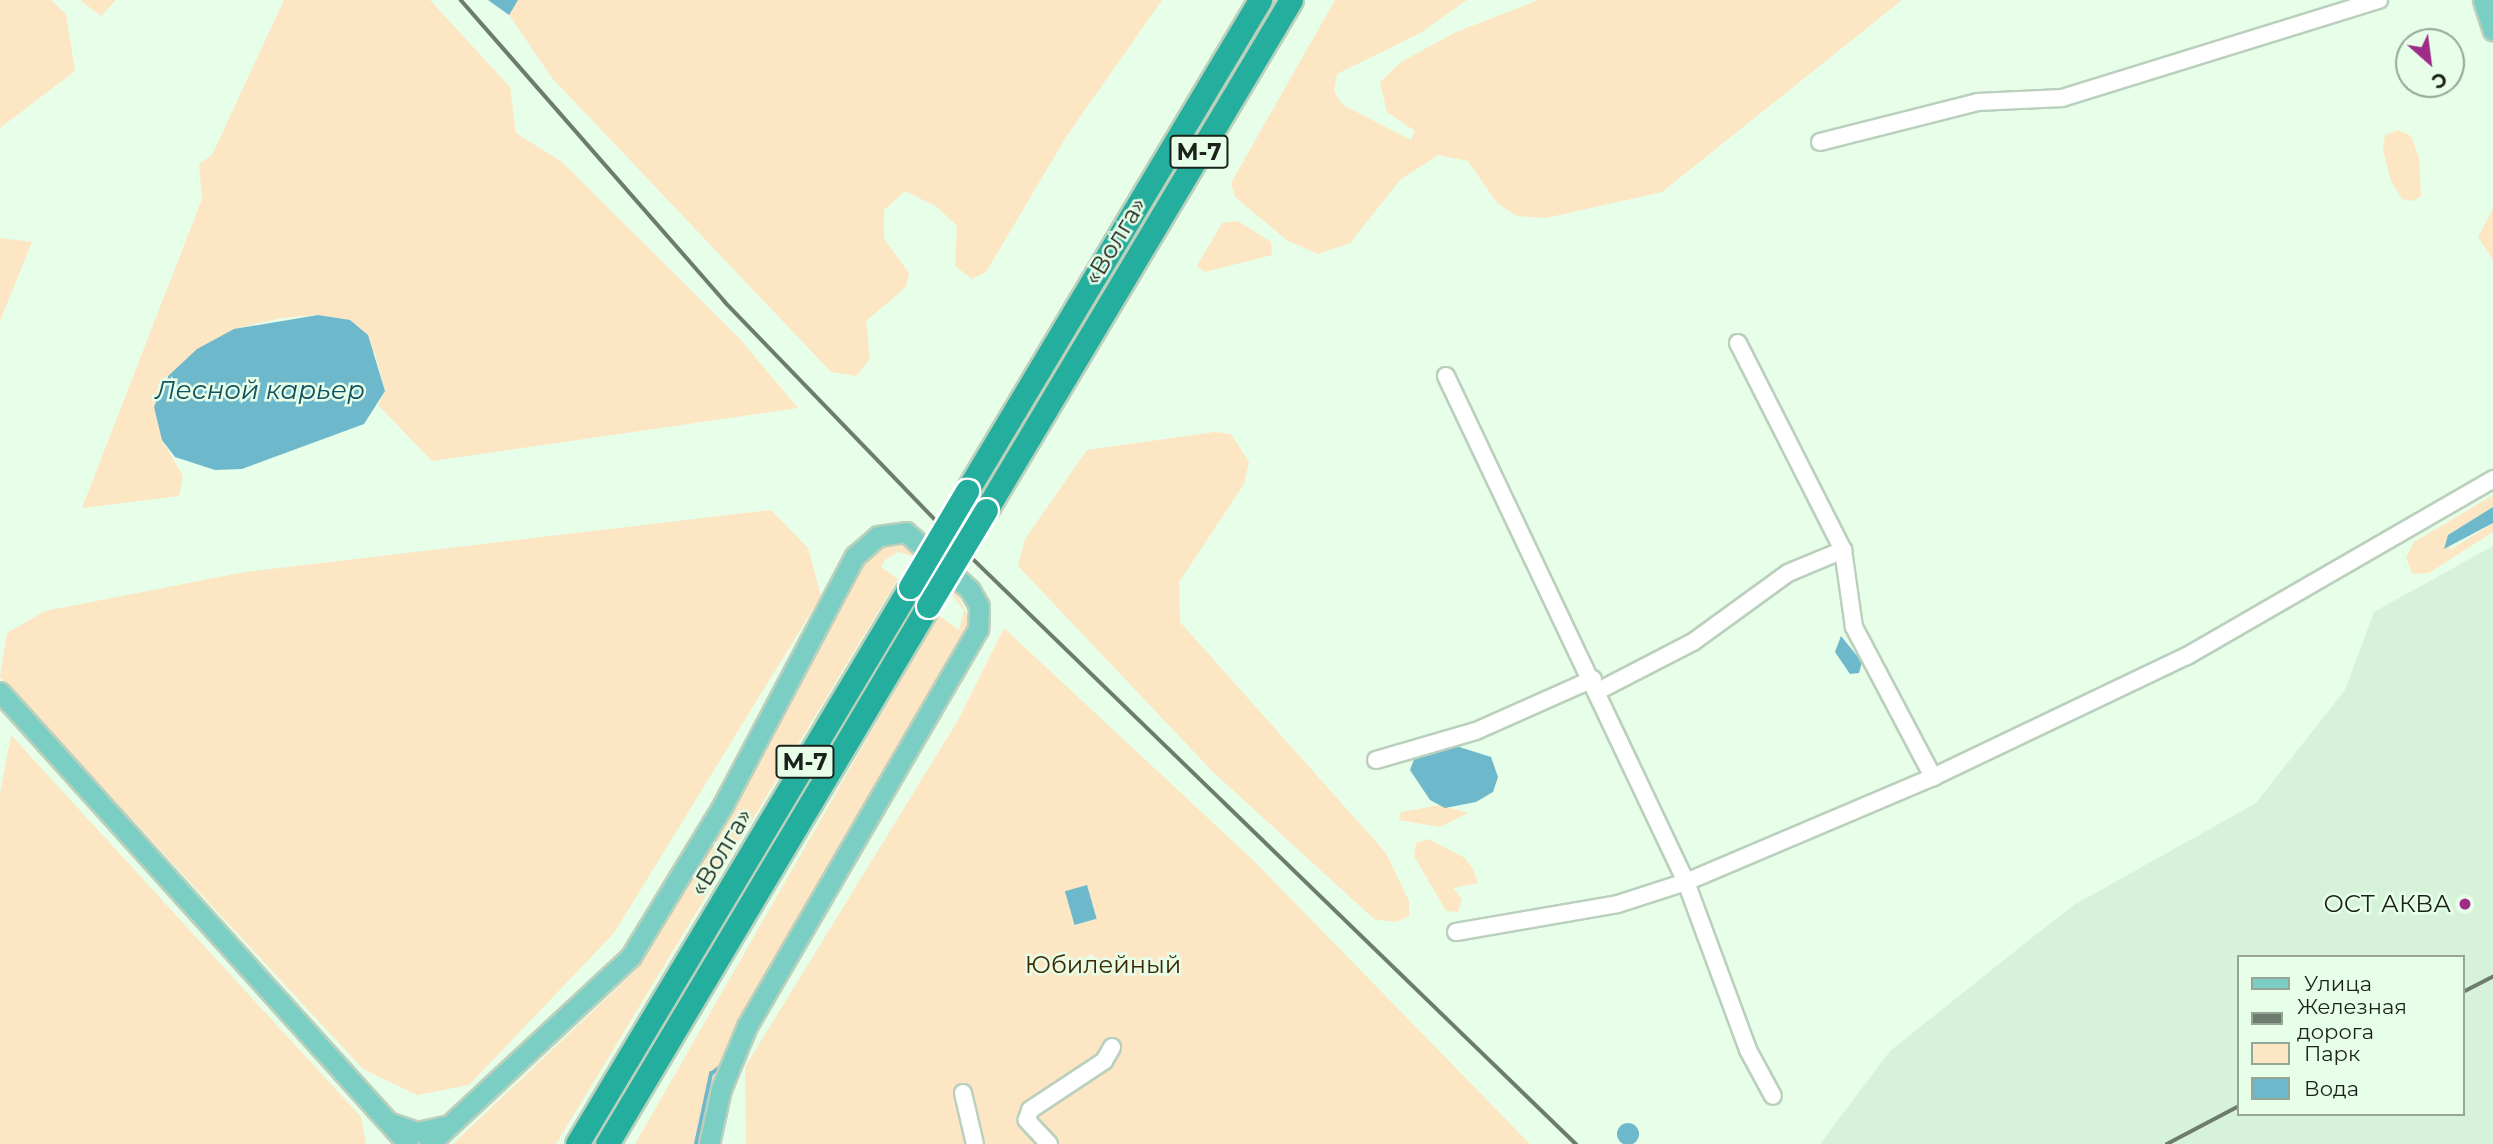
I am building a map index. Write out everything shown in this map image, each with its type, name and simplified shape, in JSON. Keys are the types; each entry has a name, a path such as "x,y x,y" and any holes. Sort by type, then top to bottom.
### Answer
{"highway":[{"name":"«Волга»","path":"577,1144 1260,0"},
{"name":"«Волга»","path":"609,1144 1292,0"}],"main road":[{"path":"2483,0 2493,30"},
{"path":"429,1144 631,956 723,805 848,567 869,541 906,533 970,590 979,606 978,629 747,1026 721,1089 709,1144"},
{"path":"0,692 408,1144"},
{"path":"386,1119 417,1132 456,1121"},
{"path":"444,1144 456,1121"}],"street":[{"path":"1820,142 1978,102 2062,98 2379,0"},
{"path":"1738,343 1843,550 1854,627 1933,777"},
{"path":"1446,376 1595,685 1686,882 1748,1049 1773,1096"},
{"path":"1456,932 1592,909 1686,882 1933,777 2187,656 2493,479"},
{"path":"1376,760 1476,731 1595,685 1692,642 1788,573 1843,550"},
{"path":"1049,1144 1027,1120 1030,1110 1104,1061 1112,1047"},
{"path":"963,1093 975,1144"}],"shaded area":[{"path":"2493,546 2493,1144 1820,1144 1890,1051 2034,936 2074,905 2256,803 2345,690 2374,612"}],"green space":[{"path":"0,0 51,0 66,14 75,71 0,128"},
{"path":"80,0 116,0 101,16"},
{"path":"284,0 430,0 510,87 516,133 562,162 740,339 798,408 432,461 378,405 385,391 375,353 318,315 281,318 234,329 162,440 183,476 179,496 82,508 202,199 199,164 212,155"},
{"path":"499,0 1162,0 1066,137 986,272 972,279 955,266 957,226 937,207 905,191 884,210 884,239 909,273 906,287 866,321 870,359 856,376 831,372 552,78"},
{"path":"1335,0 1467,0 1422,32 1337,74 1334,91 1343,105 1411,140 1415,131 1387,112 1380,82 1401,62 1456,32 1539,0 1902,0 1662,192 1546,218 1517,216 1497,203 1468,161 1438,155 1400,180 1350,243 1318,254 1288,241 1235,197 1231,183"},
{"path":"2398,130 2411,136 2419,158 2421,196 2413,201 2402,199 2391,181 2383,150 2385,135"},
{"path":"2493,209 2493,260 2478,237"},
{"path":"1238,221 1271,242 1272,255 1205,272 1197,266 1222,223"},
{"path":"0,238 32,242 0,321"},
{"path":"1215,432 1231,434 1249,462 1244,484 1179,582 1180,622 1386,853 1409,901 1409,916 1396,922 1374,919 1213,772 1018,566 1025,539 1087,450"},
{"path":"2493,495 2493,507 2448,535 2450,550 2493,523 2493,532 2429,573 2412,574 2406,557 2414,542"},
{"path":"771,510 808,548 821,596 614,933 469,1085 417,1095 363,1069 0,677 7,633 45,611 245,572"},
{"path":"892,541 916,548 912,556 898,552 885,560 881,567 898,579 556,1144 453,1144 635,971 858,566"},
{"path":"954,588 971,623 739,1023 710,1087 700,1144 635,1144 938,615 959,630 964,611 951,593"},
{"name":"Юбилейный","path":"1004,628 1254,861 1530,1144 746,1144 745,1067 957,722"},
{"path":"11,735 361,1117 366,1144 0,1144 0,793"},
{"path":"1440,805 1468,813 1440,827 1399,820 1401,812"},
{"path":"1428,839 1465,858 1473,869 1478,883 1453,888 1462,899 1458,912 1446,911 1414,856 1416,843"}],"water":[{"path":"488,0 518,0 509,15"},
{"name":"Лесной карьер","path":"318,315 350,320 368,335 385,391 364,424 242,469 215,470 175,457 162,440 154,407 166,378 197,349 234,329"},
{"path":"2493,507 2493,523 2444,549 2448,535"},
{"path":"1841,636 1862,662 1859,673 1850,674 1835,652"},
{"path":"1456,746 1491,757 1498,777 1493,792 1476,802 1445,808 1430,800 1410,770 1415,757"},
{"path":"1087,885 1097,919 1075,925 1065,891"},
{"path":"1628,1123 1636,1126 1639,1134 1636,1142 1628,1145 1620,1142 1617,1134 1620,1126"}],"waterway":[{"path":"696,1144 711,1074 723,1065"}],"railway":[{"path":"461,0 725,302 972,558 1576,1144"},
{"path":"2465,991 2493,977"},
{"path":"2167,1144 2238,1107"}],"place":[{"name":"ОСТ АКВА","path":"2465,904"}]}
